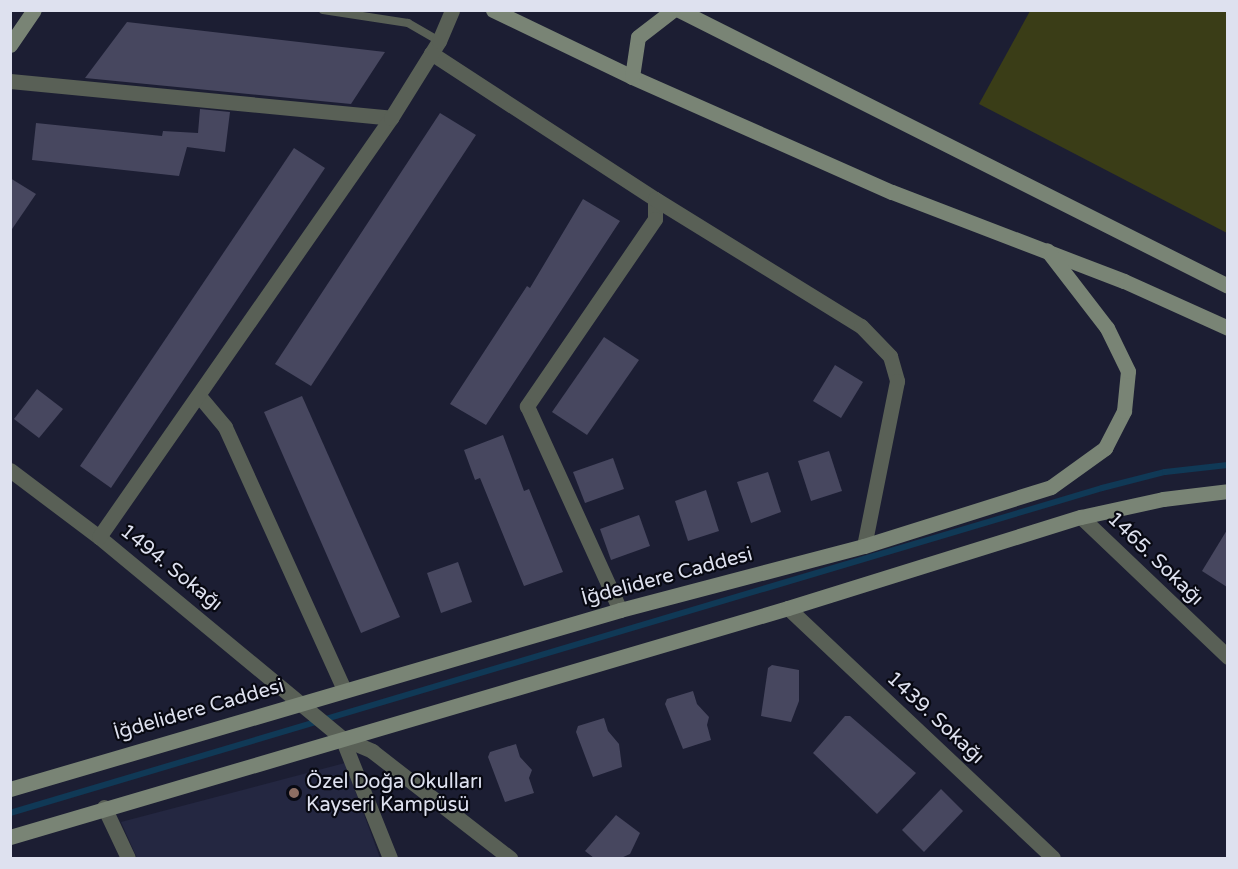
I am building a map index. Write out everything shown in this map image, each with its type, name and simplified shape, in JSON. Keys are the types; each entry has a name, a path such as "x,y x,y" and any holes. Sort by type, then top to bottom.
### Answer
{"street":[{"path":"10,45 34,10"},
{"path":"99,537 200,397 391,118 435,47 452,10"},
{"path":"493,10 632,77 892,192 1047,250 1173,301 1227,328"},
{"path":"632,77 639,37 673,10"},
{"path":"679,10 1227,286"},
{"path":"435,47 655,199 861,326 890,356 897,381 864,546"},
{"path":"10,81 391,118"},
{"path":"620,610 528,406 655,219 655,199"},
{"name":"İğdelidere Caddesi","path":"10,789 344,689 620,610 864,546 1051,487 1106,448 1124,411 1128,371 1107,328 1047,250"},
{"path":"200,397 225,427 344,689"},
{"name":"1494. Sokağı","path":"10,470 99,537 301,702 339,736"},
{"path":"10,837 339,736 788,608 1081,517 1163,499 1227,491"},
{"name":"1465. Sokağı","path":"1081,517 1227,657"},
{"name":"1439. Sokağı","path":"788,608 1053,858"},
{"path":"339,736 390,858"},
{"path":"339,736 372,751 510,858"},
{"path":"104,807 128,858"}],"lane":[{"path":"323,10 408,23 435,47"}],"shaded area":[{"name":"Özel Doğa Okulları Kayseri Kampüsü","path":"345,763 380,858 137,858 121,822"}],"green space":[{"path":"1030,11 1227,11 1227,233 979,104"}],"building":[{"path":"127,22 385,52 351,104 85,78"},
{"path":"200,109 230,112 225,152 187,147 179,176 32,160 36,123 162,136 163,131 198,133"},
{"path":"440,113 476,135 311,386 275,364"},
{"path":"294,148 325,168 111,488 80,466"},
{"path":"10,178 36,194 10,232"},
{"path":"583,199 620,221 486,425 450,404 527,286 530,288"},
{"path":"604,337 639,360 587,435 552,412"},
{"path":"835,365 863,382 841,418 813,401"},
{"path":"37,389 63,409 39,438 14,419"},
{"path":"302,396 400,617 361,633 264,412"},
{"path":"503,435 524,491 529,489 563,572 524,586 480,478 475,480 464,450"},
{"path":"829,451 842,491 811,501 798,461"},
{"path":"613,458 624,489 585,503 573,472"},
{"path":"768,472 781,512 751,523 737,482"},
{"path":"706,490 719,531 688,541 675,501"},
{"path":"639,515 650,546 611,560 600,529"},
{"path":"1227,530 1227,587 1202,571"},
{"path":"458,562 472,602 441,613 427,573"},
{"path":"772,665 799,670 799,701 791,722 761,716 768,668"},
{"path":"693,691 697,704 709,717 707,725 711,740 683,749 665,704 667,699"},
{"path":"845,716 850,716 916,773 877,814 813,753"},
{"path":"604,718 608,731 619,744 622,767 593,777 576,732 578,726"},
{"path":"516,744 520,757 532,770 529,778 534,793 505,802 488,757 490,752"},
{"path":"941,789 963,811 924,852 902,830"},
{"path":"616,815 640,833 630,854 621,858 594,858 585,851"}],"waterway":[{"path":"10,813 1102,488 1165,472 1228,465"}],"place":[{"name":"Özel Doğa Okulları Kayseri Kampüsü","path":"294,793"}]}
